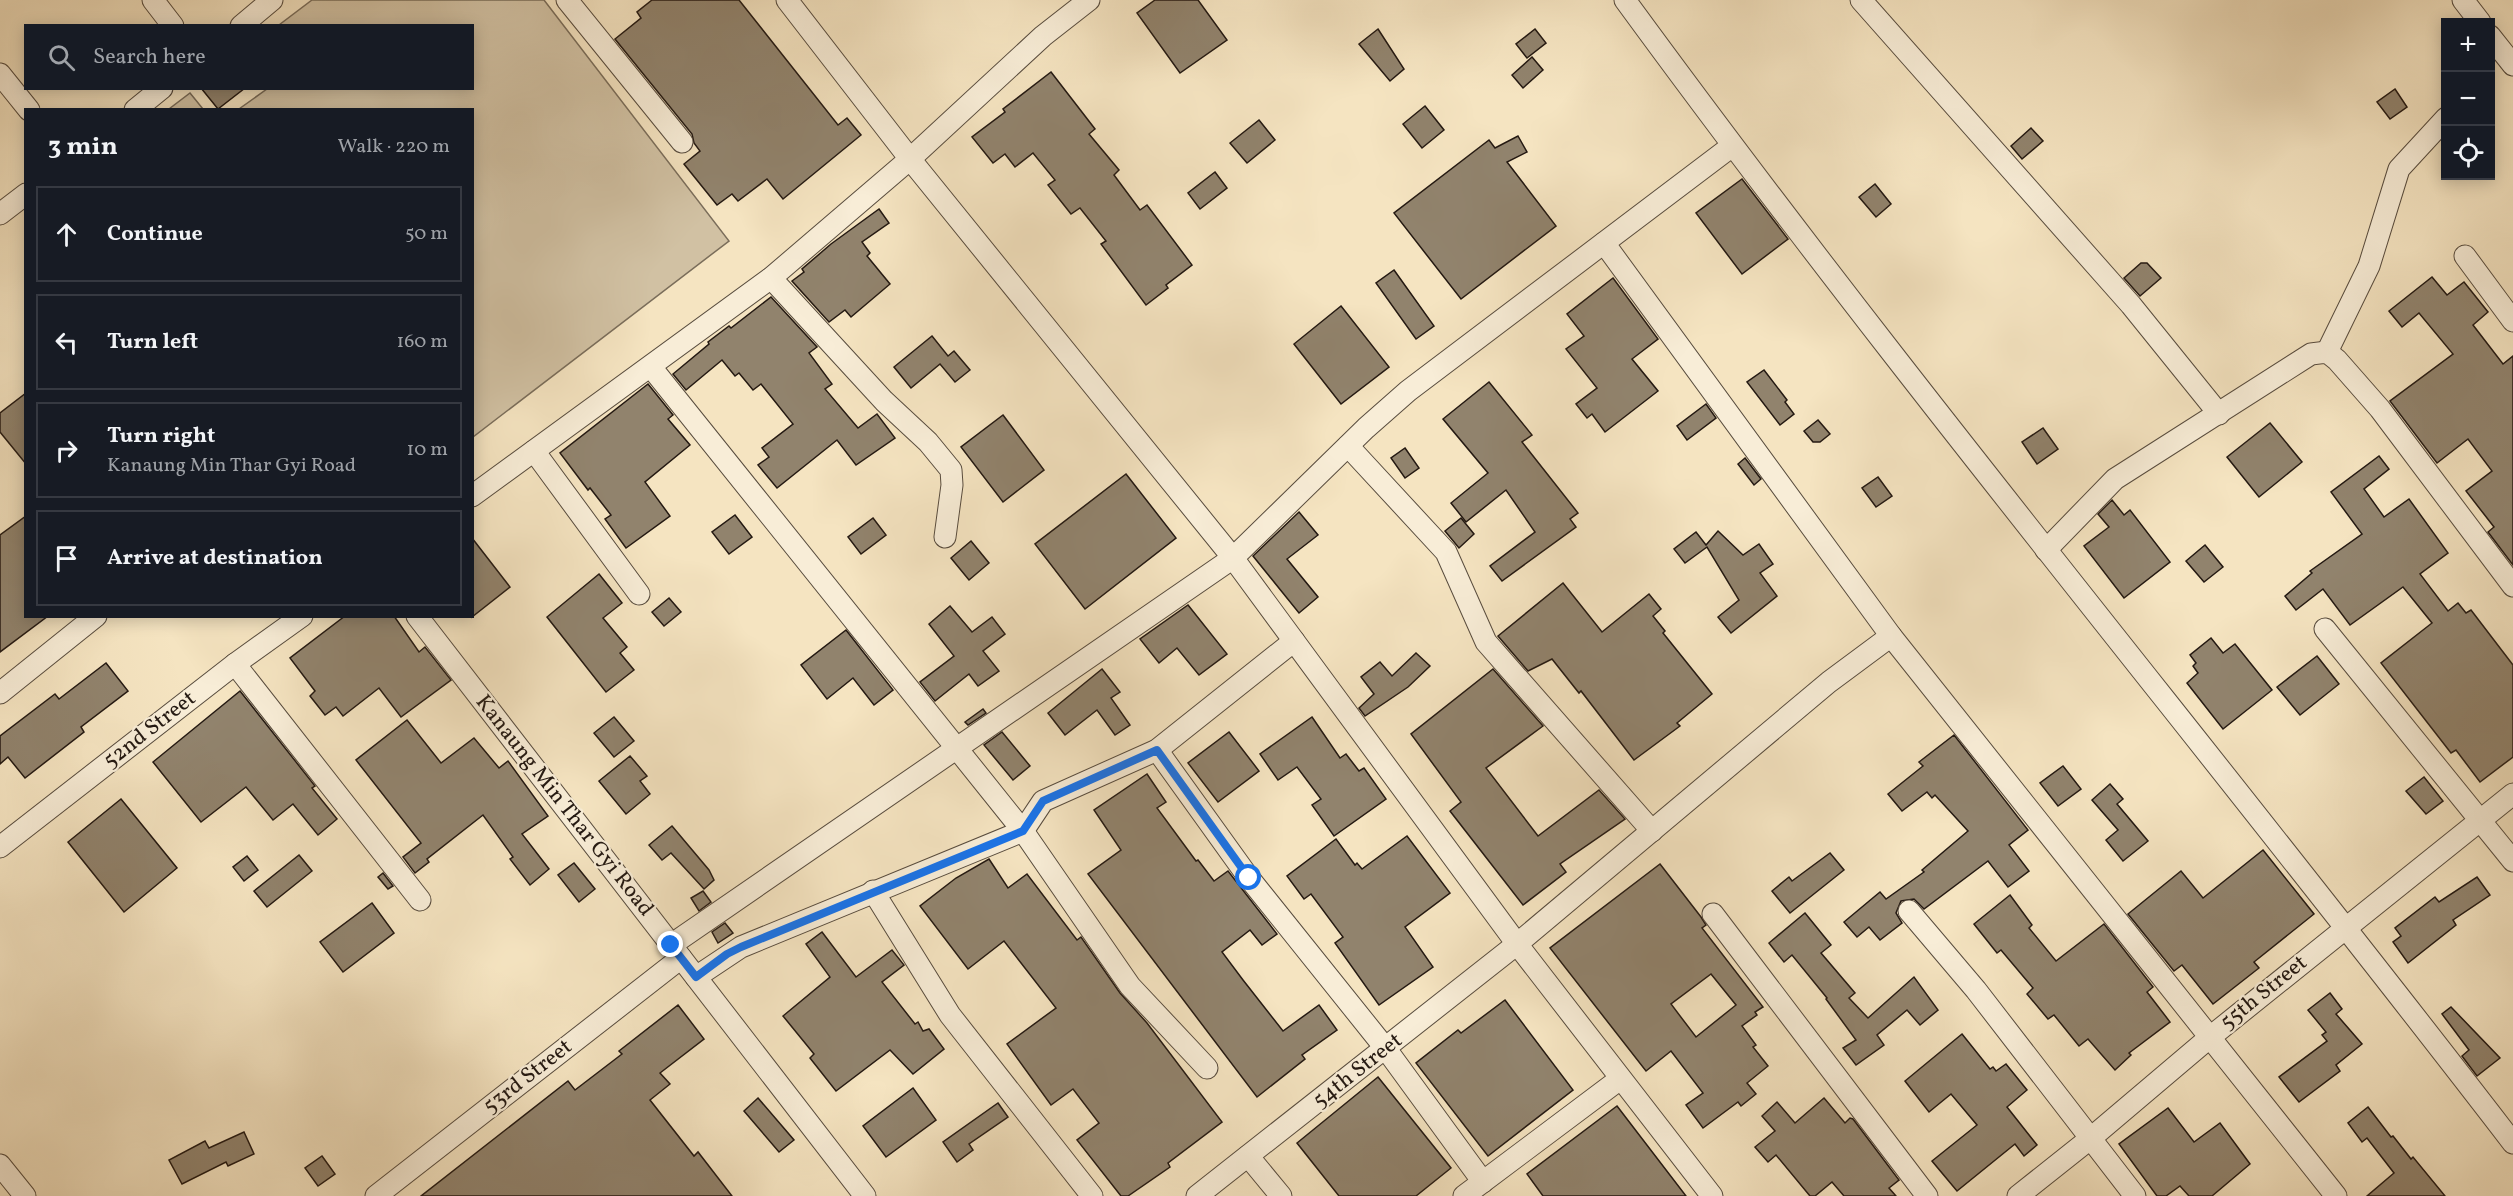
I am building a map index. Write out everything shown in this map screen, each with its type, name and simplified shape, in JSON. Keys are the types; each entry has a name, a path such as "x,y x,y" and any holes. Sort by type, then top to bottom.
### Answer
{"street":[{"path":"153,0 171,24"},
{"path":"243,24 272,0"},
{"path":"567,0 682,142"},
{"path":"787,0 910,159 1233,558 1517,944 1712,1196"},
{"path":"474,494 771,278 910,159 1043,36 1089,0"},
{"path":"1625,0 1732,146 2046,550 2347,927 2513,1143"},
{"path":"1861,0 2131,305 2218,414"},
{"path":"2463,0 2477,18"},
{"path":"0,74 27,108"},
{"path":"137,108 160,90"},
{"path":"2327,352 2369,266 2400,170 2441,123"},
{"name":"53rd Street","path":"376,1196 676,952 957,748 1233,558 1408,391 1732,146"},
{"path":"0,214 24,196"},
{"path":"1604,243 1891,636 2336,1196"},
{"path":"2464,256 2513,321"},
{"path":"771,278 884,401 945,460 951,470 952,485 945,537"},
{"path":"2046,550 2115,479 2311,354 2327,352 2337,360 2380,409 2513,586"},
{"path":"651,367 1023,831 1130,986 1207,1068"},
{"path":"1348,446 1446,552 1486,642 1652,831"},
{"path":"534,451 639,594"},
{"path":"0,693 94,618"},
{"name":"52nd Street","path":"0,847 235,664 299,618"},
{"name":"Kanaung Min Thar Gyi Road","path":"419,618 865,1196"},
{"path":"2325,629 2513,861"},
{"name":"54th Street","path":"1197,1196 1517,944 1829,682 1891,636"},
{"path":"696,977 727,954 741,947 1023,831 1043,801 1157,750 1294,641"},
{"path":"235,664 420,900"},
{"path":"1157,750 1249,878 1386,1049 1483,1182"},
{"name":"55th Street","path":"2018,1196 2091,1138 2209,1038 2513,794"},
{"path":"873,891 950,1015 1092,1196"},
{"path":"1909,911 1969,982 2136,1196"},
{"path":"1713,914 1927,1196"},
{"path":"1464,1196 1620,1079"},
{"path":"1248,1156 1281,1196"},
{"path":"0,1165 25,1196"}],"shaded area":[{"path":"312,0 544,0 729,241 474,436 474,108 240,108 266,90 474,90 474,24 280,24"},
{"path":"190,93 202,108 170,108"}],"building":[{"path":"652,0 739,0 838,125 847,118 861,135 783,199 767,179 738,201 732,194 717,205 684,164 700,151 694,143 692,134 615,39 641,18 637,12"},
{"path":"1155,0 1198,0 1227,40 1180,73 1137,13"},
{"path":"1378,29 1404,69 1390,81 1359,44"},
{"path":"1535,29 1546,43 1527,58 1516,44"},
{"path":"1532,57 1543,70 1523,88 1512,75"},
{"path":"1051,72 1095,129 1089,134 1119,170 1114,175 1140,210 1147,205 1192,265 1166,285 1168,288 1146,305 1101,244 1106,241 1080,208 1071,214 1048,185 1055,180 1033,153 1015,167 1005,154 993,163 972,137 1005,112 1003,109"},
{"path":"2395,89 2407,107 2390,119 2377,102"},
{"path":"203,90 242,90 219,108"},
{"path":"1425,106 1444,130 1422,148 1403,124"},
{"path":"1259,120 1275,140 1247,163 1230,143"},
{"path":"2031,128 2043,141 2022,159 2011,146"},
{"path":"1518,136 1527,152 1507,162 1556,226 1461,299 1394,213 1489,140 1495,148"},
{"path":"1215,172 1227,188 1200,209 1188,193"},
{"path":"1742,179 1788,239 1742,274 1696,213"},
{"path":"1875,184 1891,204 1876,217 1859,197"},
{"path":"879,209 889,223 862,242 870,253 867,256 890,284 851,317 845,310 829,322 792,281 804,272 802,269 831,244"},
{"path":"2141,263 2147,263 2161,278 2140,296 2124,278"},
{"path":"1394,270 1434,326 1416,339 1376,283"},
{"path":"2432,277 2447,295 2464,282 2488,312 2473,325 2503,364 2513,356 2513,565 2488,532 2494,527 2466,491 2492,471 2468,439 2437,463 2390,401 2453,354 2419,313 2402,327 2389,311"},
{"path":"1613,278 1658,339 1632,359 1658,391 1605,432 1592,414 1587,418 1576,404 1597,388 1566,349 1584,336 1567,314"},
{"path":"771,297 817,347 809,353 832,384 825,389 858,428 877,414 895,438 856,465 837,440 777,488 758,465 769,457 762,448 793,424 761,384 753,390 739,373 735,376 722,360 686,390 673,374 709,344 708,342 729,326 731,328"},
{"path":"1341,306 1389,367 1341,404 1294,344"},
{"path":"932,336 948,356 954,351 970,370 955,382 940,364 911,388 894,367"},
{"path":"1764,370 1787,400 1785,402 1794,414 1780,425 1747,382"},
{"path":"1489,382 1532,435 1522,442 1578,513 1570,519 1576,527 1502,581 1490,566 1535,532 1506,490 1466,522 1451,503 1488,473 1443,419"},
{"path":"648,384 673,415 668,419 690,445 645,482 670,516 626,548 605,519 611,515 590,488 588,490 560,453"},
{"path":"24,395 24,462 0,432 0,413"},
{"path":"1706,404 1716,418 1687,440 1677,426"},
{"path":"1003,415 1044,470 1003,502 961,447"},
{"path":"1818,420 1830,434 1820,442 1813,442 1804,431"},
{"path":"2270,423 2302,462 2259,497 2227,457"},
{"path":"2043,428 2058,449 2037,464 2022,442"},
{"path":"1405,448 1419,468 1405,478 1391,458"},
{"path":"2379,456 2389,469 2364,489 2384,517 2409,499 2448,553 2420,574 2448,611 2458,603 2466,613 2471,610 2513,665 2513,757 2480,782 2456,750 2451,753 2381,663 2432,623 2403,587 2350,625 2323,589 2296,610 2285,596 2312,573 2310,571 2362,534 2331,492"},
{"path":"1745,458 1761,479 1754,485 1738,464"},
{"path":"1126,474 1176,538 1085,609 1035,544"},
{"path":"1878,477 1892,496 1876,507 1862,488"},
{"path":"2112,500 2124,515 2130,510 2170,562 2124,598 2084,546 2109,527 2098,514"},
{"path":"1299,512 1318,535 1287,559 1318,597 1299,613 1253,556"},
{"path":"735,515 752,537 729,554 712,532"},
{"path":"24,517 24,618 45,618 0,652 0,535"},
{"path":"873,518 886,535 861,554 848,537"},
{"path":"1461,518 1474,534 1459,548 1445,531"},
{"path":"1718,531 1743,555 1759,544 1773,564 1760,573 1777,596 1731,633 1718,617 1739,600 1707,547 1685,563 1674,549 1696,532 1706,545"},
{"path":"474,541 510,587 474,615"},
{"path":"971,541 989,563 969,580 951,558"},
{"path":"2205,545 2223,567 2204,582 2186,561"},
{"path":"599,574 622,603 603,618 627,647 620,653 634,670 606,692 547,617"},
{"path":"1563,583 1602,632 1649,594 1661,609 1653,616 1665,631 1663,633 1712,694 1677,723 1680,726 1634,760 1581,691 1579,693 1552,659 1528,671 1498,636"},
{"path":"669,598 681,612 664,626 652,612"},
{"path":"1188,605 1227,654 1199,675 1177,648 1159,663 1140,639"},
{"path":"950,606 972,632 992,617 1005,634 983,651 999,671 978,686 969,674 935,701 920,682 954,656 929,624"},
{"path":"342,618 395,618 419,652 425,647 451,680 401,717 379,688 343,716 336,707 325,715 310,696 315,691 290,658"},
{"path":"846,630 893,690 874,705 853,678 827,699 801,665"},
{"path":"2211,638 2223,653 2235,644 2272,690 2223,729 2187,683 2198,673 2193,666 2196,663 2190,655"},
{"path":"1416,653 1430,666 1408,687 1365,716 1359,708 1374,694 1361,677 1380,662 1392,676"},
{"path":"2317,656 2339,684 2300,715 2277,687"},
{"path":"106,663 128,691 81,727 84,732 25,778 8,757 0,764 0,736 55,694 59,699"},
{"path":"1102,669 1120,692 1111,698 1130,725 1115,735 1097,710 1065,735 1048,713"},
{"path":"1493,669 1543,726 1486,768 1538,836 1599,790 1625,819 1560,864 1566,872 1523,905 1450,811 1461,802 1411,734"},
{"path":"240,691 315,786 312,788 337,819 318,835 293,804 273,820 246,787 201,822 153,762"},
{"path":"983,709 986,713 968,725 965,722"},
{"path":"614,717 634,741 614,757 594,733"},
{"path":"1312,717 1340,758 1346,754 1359,771 1364,768 1386,799 1334,836 1312,805 1321,799 1297,767 1278,780 1260,754"},
{"path":"407,720 441,763 474,738 499,768 508,761 548,816 522,834 549,869 530,885 510,859 513,857 483,815 427,859 429,862 415,873 403,857 421,843 356,760"},
{"path":"1002,732 1030,766 1013,780 984,745"},
{"path":"1229,732 1259,771 1218,802 1188,763"},
{"path":"1954,735 2028,830 2009,845 2029,871 2008,887 1988,861 1924,909 1914,899 1901,901 1896,913 1902,923 1880,940 1869,927 1857,937 1844,922 1880,892 1886,899 1924,872 1922,870 1968,831 1935,795 1932,798 1927,792 1902,811 1888,794 1923,766 1919,762"},
{"path":"630,756 647,776 640,781 650,794 626,814 599,781"},
{"path":"2063,766 2081,789 2058,806 2040,783"},
{"path":"1147,774 1166,802 1157,808 1196,861 1198,860 1214,881 1228,871 1277,934 1262,945 1250,930 1222,952 1283,1031 1319,1005 1337,1030 1302,1055 1305,1059 1257,1097 1088,874 1121,850 1094,810"},
{"path":"2424,777 2443,801 2426,814 2406,791"},
{"path":"2110,784 2123,799 2117,804 2148,841 2123,861 2106,840 2118,830 2092,800"},
{"path":"121,799 177,868 124,912 68,842"},
{"path":"672,826 709,870 714,880 704,889 671,853 662,860 649,845"},
{"path":"1407,836 1450,893 1405,927 1433,967 1379,1005 1335,943 1343,937 1311,894 1304,899 1287,876 1336,839 1355,865 1357,863 1362,869"},
{"path":"2263,850 2314,914 2254,962 2259,968 2213,1004 2182,965 2174,971 2128,914 2181,871 2203,898"},
{"path":"1830,853 1844,870 1790,913 1772,891 1789,877 1792,881"},
{"path":"299,855 312,871 267,907 254,891"},
{"path":"247,856 258,870 244,881 233,867"},
{"path":"989,859 1008,888 1027,874 1077,940 1081,937 1120,993 1147,1023 1222,1122 1168,1163 1170,1167 1128,1196 1121,1196 1077,1140 1099,1123 1073,1089 1051,1105 1007,1044 1056,1008 1004,941 968,969 920,906 956,878"},
{"path":"574,863 595,889 579,902 558,875"},
{"path":"1660,864 1701,917 1706,925 1702,928 1763,1007 1755,1012 1757,1015 1742,1026 1756,1045 1753,1047 1768,1066 1747,1083 1756,1094 1741,1106 1738,1102 1703,1128 1686,1105 1703,1093 1671,1051 1646,1071 1550,948","holes":["1711,974 1736,1005 1696,1037 1671,1004"]},
{"path":"383,873 393,886 388,889 378,877"},
{"path":"2477,877 2490,895 2453,920 2456,925 2408,963 2393,942 2401,936 2395,928 2435,897 2439,902"},
{"path":"703,891 711,902 699,911 691,898"},
{"path":"2010,895 2032,925 2029,928 2056,961 2104,924 2153,987 2147,992 2170,1022 2129,1053 2131,1055 2115,1070 2088,1039 2079,1046 2054,1015 2048,1019 2027,994 2033,988 2001,950 1997,953 1974,924"},
{"path":"372,903 394,933 343,972 320,942"},
{"path":"1805,913 1831,945 1821,953 1855,993 1849,998 1868,1018 1914,977 1938,1010 1920,1025 1907,1010 1877,1035 1884,1045 1856,1065 1843,1048 1856,1040 1827,998 1792,955 1784,962 1769,943"},
{"path":"725,923 733,933 718,943 712,932"},
{"path":"822,932 856,977 892,950 904,965 882,982 915,1024 918,1022 923,1031 929,1029 944,1049 913,1074 890,1050 836,1091 810,1058 814,1054 783,1016 830,977 806,944"},
{"path":"2330,993 2342,1009 2336,1014 2362,1044 2336,1065 2340,1071 2299,1102 2279,1077 2327,1041 2322,1035 2326,1032 2308,1010"},
{"path":"1505,1000 1573,1090 1488,1156 1416,1063 1458,1030 1461,1033"},
{"path":"678,1005 704,1039 660,1073 670,1084 650,1100 694,1156 698,1152 732,1196 421,1196 568,1081 575,1090 622,1054 619,1051"},
{"path":"2451,1007 2500,1058 2477,1076 2462,1056 2469,1050 2442,1014"},
{"path":"1962,1034 1990,1069 1993,1067 1996,1071 2006,1064 2027,1090 2007,1107 2037,1145 2024,1156 2015,1144 1957,1191 1932,1161 1977,1125 1951,1094 1929,1112 1905,1081"},
{"path":"1378,1077 1451,1168 1416,1196 1339,1196 1297,1143"},
{"path":"913,1088 936,1120 886,1157 863,1126"},
{"path":"758,1098 794,1140 779,1152 744,1111"},
{"path":"1824,1098 1845,1123 1850,1118 1853,1119 1899,1180 1889,1188 1896,1196 1844,1196 1832,1182 1815,1196 1810,1196 1776,1155 1768,1162 1755,1147 1775,1131 1762,1116 1777,1102 1795,1123"},
{"path":"998,1103 1008,1117 969,1144 973,1150 957,1162 943,1142"},
{"path":"1617,1106 1686,1196 1543,1196 1527,1174"},
{"path":"2368,1107 2391,1137 2393,1136 2411,1159 2413,1157 2445,1196 2367,1196 2394,1173 2367,1138 2362,1142 2348,1123"},
{"path":"2168,1108 2194,1142 2220,1123 2250,1164 2212,1196 2189,1196 2180,1186 2166,1196 2157,1196 2119,1144"},
{"path":"244,1132 254,1154 228,1166 226,1162 182,1184 169,1160 205,1141 209,1148"},
{"path":"322,1156 335,1174 318,1186 305,1168"}],"route":[{"path":"671,945 696,977 727,954 741,947 1023,831 1043,801 1157,750 1249,878"}]}
